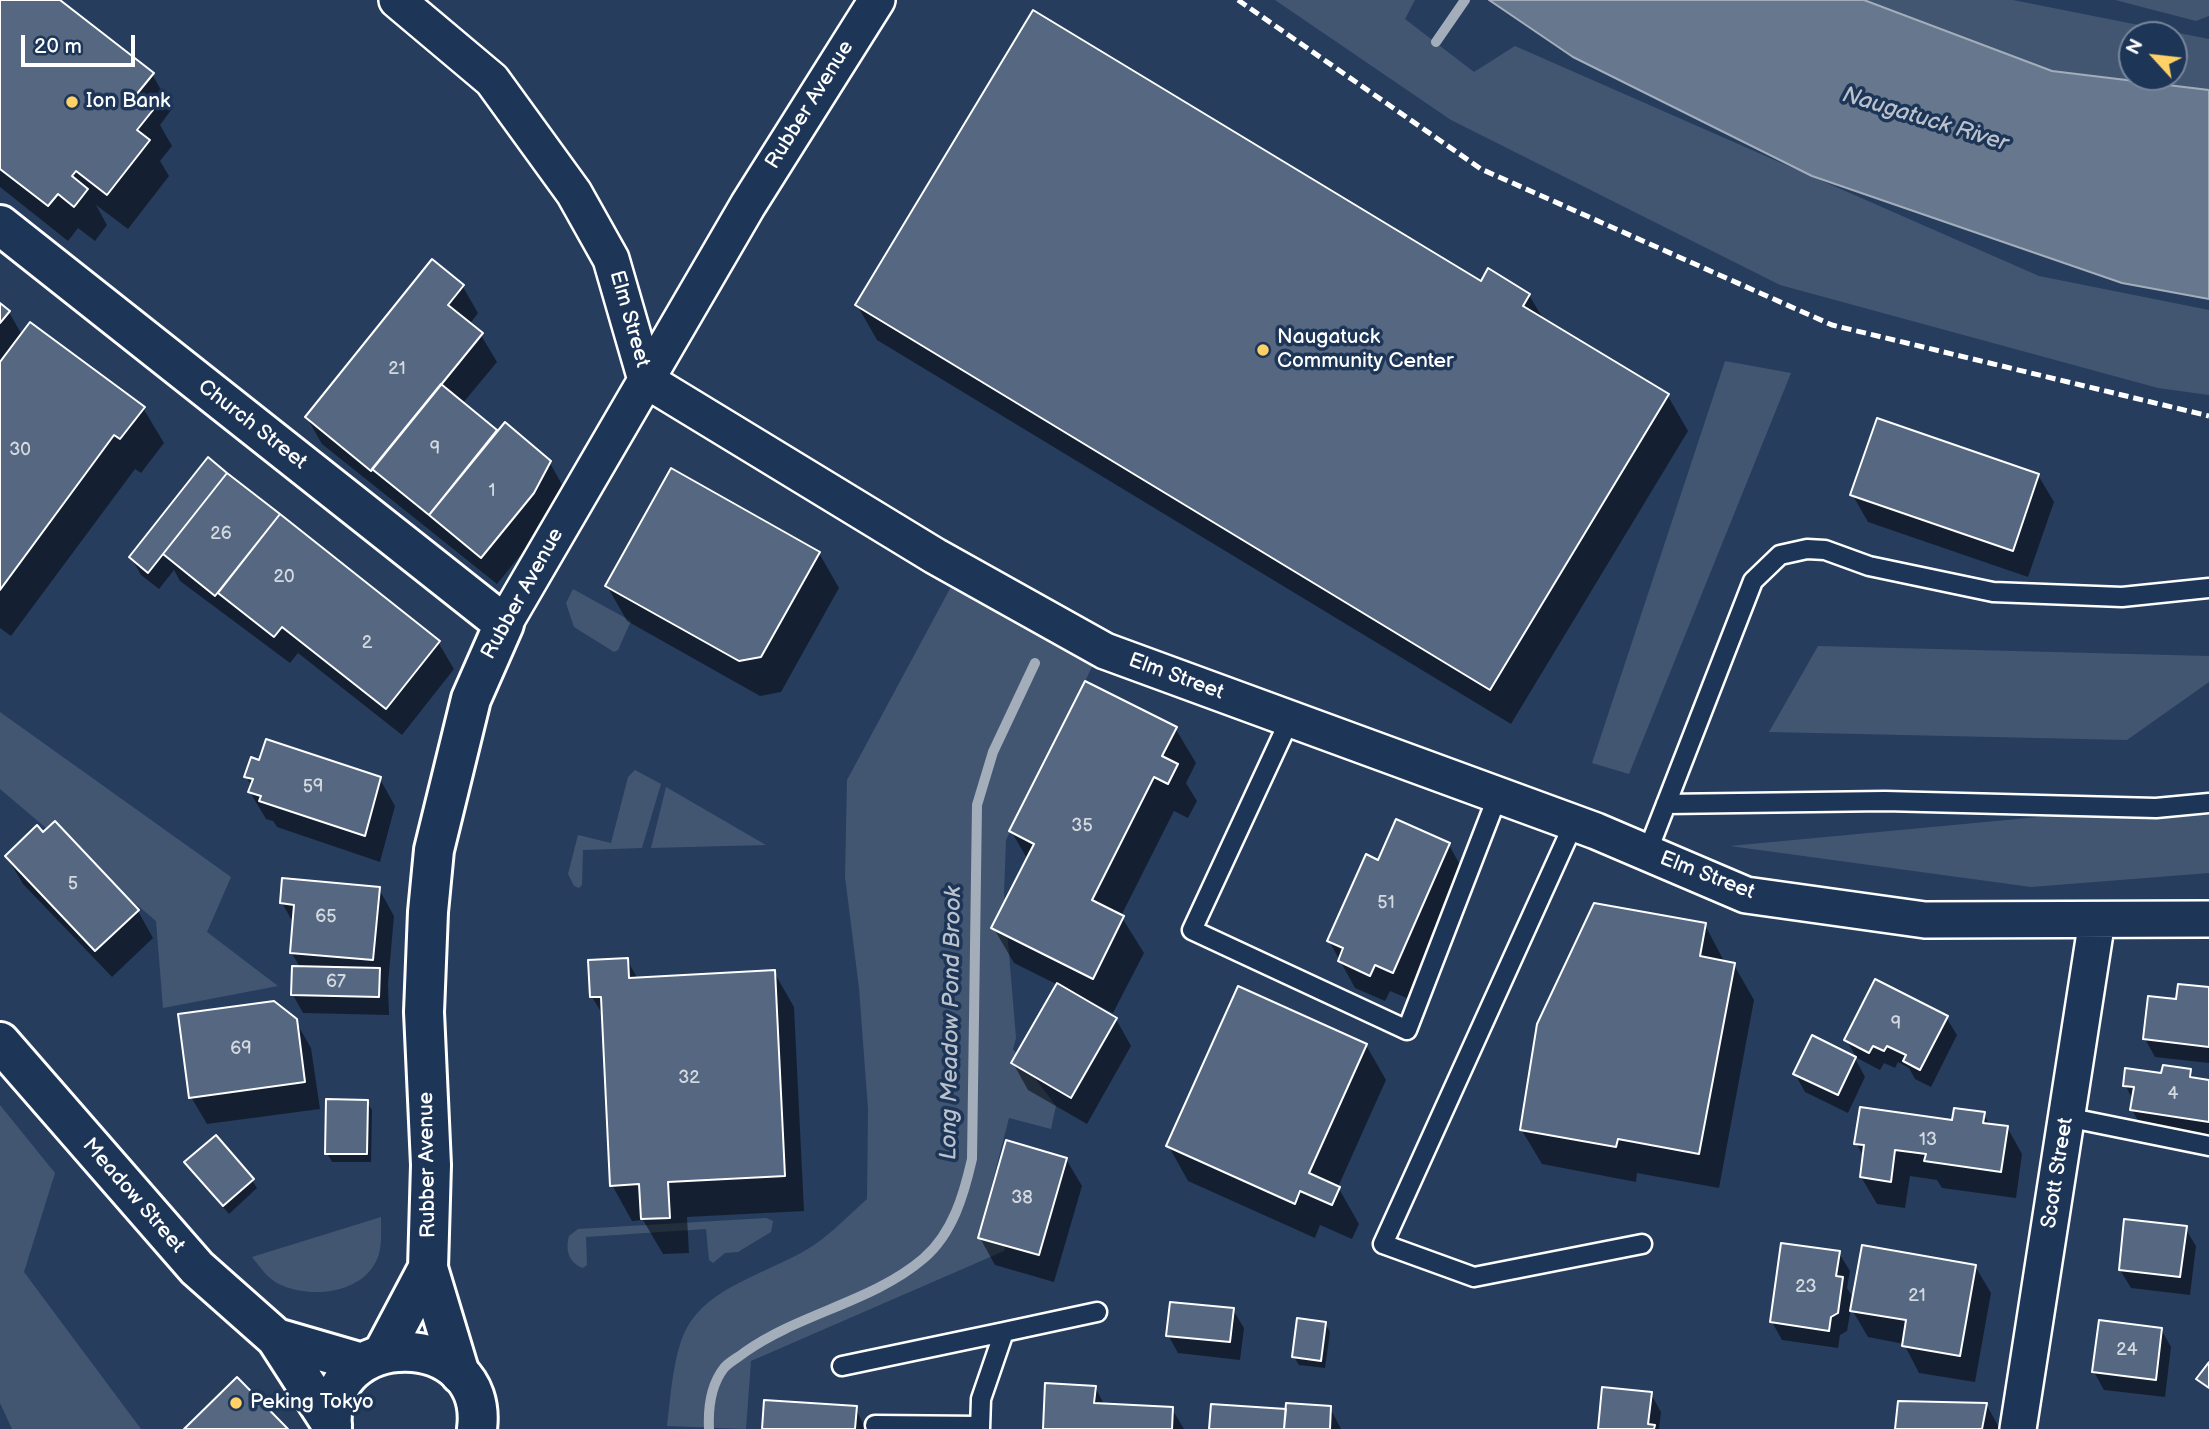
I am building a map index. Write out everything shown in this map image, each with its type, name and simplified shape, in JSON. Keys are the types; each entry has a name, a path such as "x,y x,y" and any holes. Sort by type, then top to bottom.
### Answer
{"street":[{"name":"Elm Street","path":"397,0 492,80 574,193 611,258 646,380 935,556 1105,650 1574,823 1746,895 1925,920 2209,919"},
{"name":"Rubber Avenue","path":"480,1426 475,1404 460,1374 428,1268 431,1165 425,1012 428,912 434,850 471,699 504,624 748,205 877,0"},
{"name":"Church Street","path":"0,225 504,624"},
{"name":"Scott Street","path":"2018,1428 2097,920"},
{"name":"Meadow Street","path":"0,1042 197,1268 276,1338 332,1427"},
{"name":"Rubber Avenue","path":"332,1427 334,1402 345,1380 372,1358 428,1268"},
{"name":"Meadow Street","path":"276,1338 372,1358 403,1349 425,1352 444,1361 460,1374"}],"lane":[{"path":"1647,853 1753,581 1780,555 1807,549 1825,550 1869,566 1993,592 2122,597 2209,588"},
{"path":"1290,719 1192,930 1406,1030 1498,795"},
{"path":"1665,804 1885,801 2156,808 2209,803"},
{"path":"1574,823 1383,1244 1474,1277 1642,1244"},
{"path":"2066,1117 2209,1146"},
{"path":"842,1366 1097,1312"},
{"path":"875,1425 980,1427 981,1399 1004,1332"}],"shaded area":[{"path":"1275,0 1415,0 1405,19 1474,72 1515,46 2039,276 2209,310 2209,395 2158,388 1780,285 1451,120"},
{"path":"1864,0 2013,0 2119,21 2118,79 2052,71"},
{"path":"2115,0 2209,0 2209,16 2196,21"},
{"path":"2188,35 2209,39 2209,90 2188,87"},
{"path":"1725,361 1791,373 1629,774 1592,763"},
{"path":"953,583 1095,661 1006,840 1004,893 1016,1038 1013,1049 1056,1106 1051,1129 1009,1118 986,1207 1013,1214 1004,1251 751,1361 746,1429 667,1426 680,1344 691,1321 702,1308 732,1287 814,1245 867,1199 868,1109 859,988 845,877 847,780"},
{"path":"573,589 631,621 618,650 614,652 574,627 566,603"},
{"path":"1818,646 2209,656 2209,682 2127,740 1769,732"},
{"path":"0,712 231,877 207,932 278,986 163,1008 156,921 0,789"},
{"path":"635,770 661,784 642,848 583,850 582,885 579,888 574,886 568,874 578,835 611,843 628,777"},
{"path":"666,787 766,845 651,848"},
{"path":"2209,801 2209,873 2031,887 1730,846"},
{"path":"0,1105 55,1173 24,1272 141,1429 12,1429 0,1403"},
{"path":"381,1217 381,1242 377,1260 366,1275 343,1288 317,1292 290,1288 271,1279 252,1257"},
{"path":"766,1218 773,1221 771,1232 738,1252 725,1253 713,1263 709,1260 706,1229 586,1237 587,1265 583,1268 574,1263 568,1251 569,1236 578,1229"}],"water":[{"name":"Naugatuck River","path":"1489,0 1864,0 2052,71 2118,79 2118,91 2188,91 2188,87 2209,90 2209,299 2122,283 1812,176 1573,57"}],"building":[{"name":"Ion Bank","path":"0,0 60,0 154,73 136,95 153,110 137,130 150,140 107,195 76,171 72,176 88,189 74,207 58,194 48,206 0,169"},
{"name":"Naugatuck Community Center","path":"1033,10 1481,281 1488,268 1530,294 1523,306 1669,394 1490,690 855,305"},
{"path":"432,259 464,285 448,305 483,333 371,471 305,417"},
{"path":"0,303 10,311 0,323"},
{"path":"30,322 145,407 120,439 114,435 0,590 0,362"},
{"path":"441,384 497,430 429,515 372,469"},
{"path":"1877,418 2039,474 2013,551 1850,495"},
{"path":"505,422 551,461 534,493 481,558 429,515"},
{"path":"208,457 227,473 148,573 129,557"},
{"path":"671,468 820,552 761,657 739,661 605,586"},
{"path":"227,473 280,514 215,596 163,554"},
{"path":"280,514 440,641 386,709 282,627 274,637 218,593"},
{"path":"1085,681 1177,727 1162,756 1178,764 1168,784 1154,777 1092,900 1124,916 1093,979 991,928 1034,844 1009,831"},
{"path":"266,739 381,777 365,836 259,801 261,796 248,792 253,779 244,777 251,757 259,760"},
{"path":"1396,819 1450,843 1393,973 1375,965 1370,976 1338,961 1343,948 1327,941 1366,854 1378,860"},
{"path":"55,821 139,910 95,951 5,856 37,825 43,832"},
{"path":"282,878 380,887 373,960 290,953 294,905 280,903"},
{"path":"1594,903 1706,923 1700,956 1735,963 1699,1154 1618,1139 1616,1147 1520,1130 1537,1024"},
{"path":"628,958 629,978 775,970 785,1176 668,1182 670,1218 641,1219 639,1184 610,1186 601,997 590,997 588,960"},
{"path":"292,966 380,968 379,997 291,995"},
{"path":"1875,979 1948,1016 1920,1070 1903,1061 1906,1055 1887,1046 1884,1051 1873,1046 1869,1053 1844,1040"},
{"path":"1057,983 1117,1018 1071,1098 1011,1063"},
{"path":"2178,984 2209,987 2209,1047 2143,1039 2148,996 2176,999"},
{"path":"1238,986 1367,1044 1309,1173 1340,1187 1332,1205 1300,1191 1295,1204 1166,1146"},
{"path":"274,1001 297,1019 305,1082 189,1098 178,1014"},
{"path":"1812,1035 1856,1057 1838,1095 1793,1074"},
{"path":"2163,1065 2191,1069 2190,1077 2209,1080 2209,1122 2130,1110 2134,1087 2123,1086 2125,1068 2161,1073"},
{"path":"326,1099 368,1100 367,1154 325,1154"},
{"path":"1860,1107 1952,1120 1954,1108 1985,1112 1983,1123 2008,1126 2001,1172 1924,1161 1926,1154 1895,1150 1891,1182 1860,1177 1864,1145 1854,1144"},
{"path":"216,1135 254,1179 223,1206 184,1162"},
{"path":"1006,1140 1067,1158 1039,1255 978,1238"},
{"path":"2124,1219 2187,1226 2180,1277 2119,1270"},
{"path":"1781,1243 1840,1251 1836,1276 1843,1277 1838,1313 1831,1317 1829,1331 1770,1322"},
{"path":"1862,1245 1976,1265 1960,1356 1902,1346 1906,1320 1850,1311"},
{"path":"1170,1302 1234,1308 1230,1342 1166,1336"},
{"path":"1297,1318 1326,1322 1321,1361 1292,1357"},
{"path":"2099,1320 2162,1328 2156,1380 2092,1372"},
{"path":"2209,1362 2209,1388 2196,1379"},
{"name":"Peking Tokyo","path":"237,1377 288,1429 184,1429"},
{"path":"1045,1383 1096,1386 1094,1403 1173,1407 1172,1429 1043,1429"},
{"path":"1602,1387 1652,1392 1648,1424 1655,1425 1654,1429 1598,1429"},
{"path":"764,1400 857,1406 855,1429 762,1429"},
{"path":"1898,1401 1987,1403 1982,1429 1895,1429"},
{"path":"1286,1403 1331,1406 1330,1429 1284,1429"},
{"path":"1211,1404 1286,1409 1284,1429 1209,1429"}],"waterway":[{"name":"Long Meadow Pond Brook","path":"1436,42 1465,0"},
{"name":"Long Meadow Pond Brook","path":"709,1429 713,1390 726,1366 766,1339 859,1297 904,1273 934,1248 956,1212 972,1159 977,805 993,752 1035,663"}],"railway":[{"path":"1238,0 1481,169 1832,325 2209,416"}],"place":[{"name":"Ion Bank","path":"72,102"},
{"name":"Naugatuck Community Center","path":"1263,350"},
{"name":"Peking Tokyo","path":"236,1403"}]}
